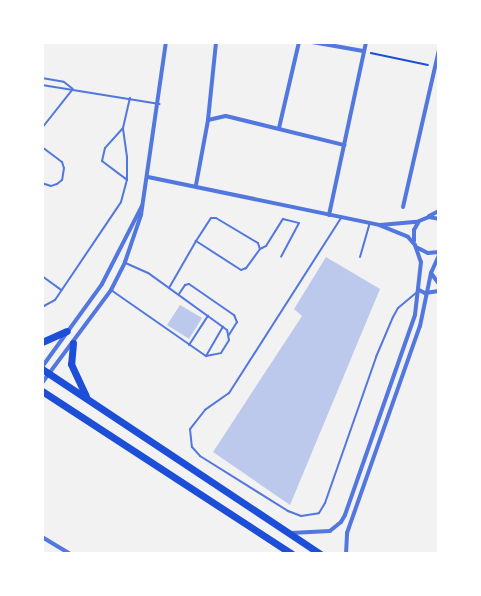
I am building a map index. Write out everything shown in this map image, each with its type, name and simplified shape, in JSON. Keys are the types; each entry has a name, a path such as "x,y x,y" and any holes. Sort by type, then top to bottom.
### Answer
{"main road":[{"path":"42,342 67,331"},
{"path":"73,343 71,364 87,398"},
{"path":"42,368 46,375 87,398 137,434 320,554"},
{"path":"42,391 292,554"}],"street":[{"path":"42,383 111,290 125,262 140,220 159,104 166,42"},
{"path":"196,185 208,120 216,42"},
{"path":"279,128 298,42"},
{"path":"312,42 363,51"},
{"path":"328,215 366,42"},
{"path":"403,207 439,50"},
{"path":"208,120 226,116 344,145"},
{"path":"148,177 196,185 379,225 408,237 415,245 428,253 439,253 431,273 420,326 347,533 346,554"},
{"path":"42,368 102,284 142,205"},
{"path":"290,533 324,532 341,522 408,340 419,290 421,262 413,235 422,220 439,210"},
{"path":"379,225 439,219"},
{"path":"115,260 125,262"},
{"path":"431,273 439,284"},
{"path":"102,284 111,290"},
{"path":"419,290 428,293 439,291"},
{"path":"42,537 70,554"}],"lane":[{"path":"42,78 64,82 73,89"},
{"path":"42,85 159,104"},
{"path":"42,128 73,89"},
{"path":"42,307 52,303 121,202 127,180 123,128 130,98"},
{"path":"123,128 105,148 102,161 127,180"},
{"path":"42,147 62,162 64,168 62,180 57,184 51,186 42,183"},
{"path":"169,288 209,220 214,217 258,243 260,249"},
{"path":"341,218 229,393 204,410 190,429 192,447 200,456 288,511 301,516 319,513 325,503 376,357 393,317 398,308 419,290"},
{"path":"196,241 241,270 246,268 260,249 266,246 283,219 299,223 281,257"},
{"path":"360,257 370,223"},
{"path":"125,262 143,269 223,327 229,335"},
{"path":"42,276 61,290"},
{"path":"111,290 206,356 221,352 237,322 234,315 189,284 185,285 179,295"},
{"path":"189,345 208,316"},
{"path":"206,356 223,327"}],"path":[{"path":"363,51 435,66"}],"building":[{"path":"326,257 380,289 290,505 213,452 302,316 294,309"},
{"path":"180,305 202,318 189,339 167,325"}]}
